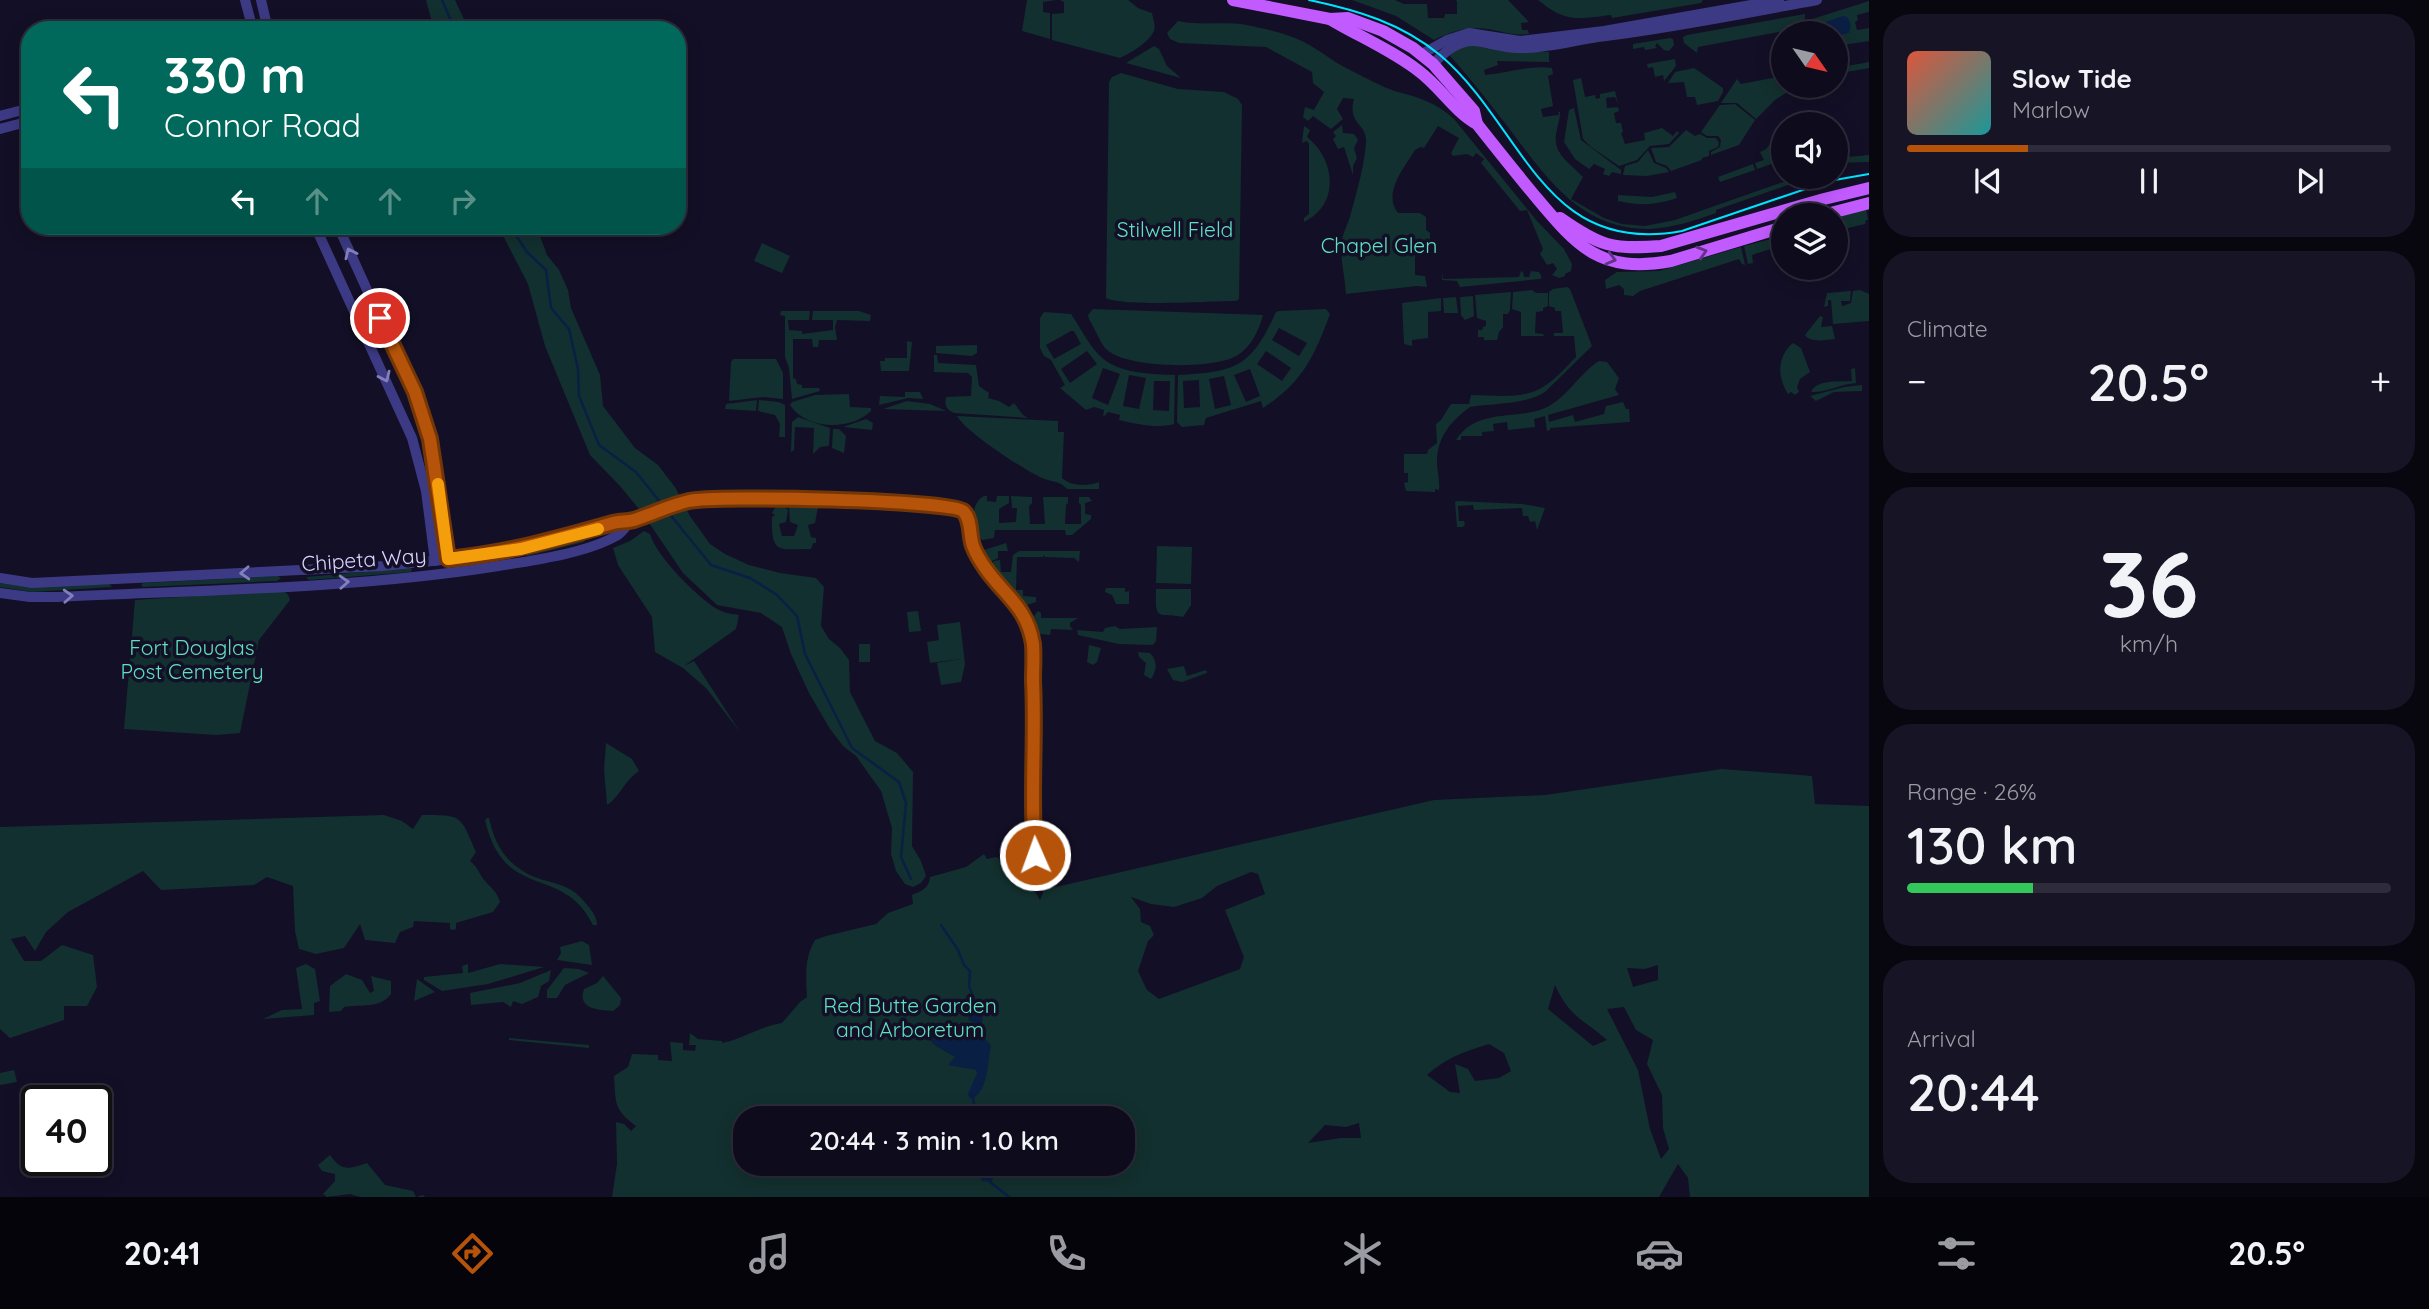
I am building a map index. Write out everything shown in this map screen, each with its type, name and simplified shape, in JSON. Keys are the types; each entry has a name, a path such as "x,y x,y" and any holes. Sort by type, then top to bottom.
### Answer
{"main road":[{"path":"1233,0 1330,19 1348,18 1366,23 1398,39 1433,64 1475,111 1477,124"},
{"path":"1330,19 1409,63 1443,92 1466,118 1477,124 1568,236 1588,250 1609,260 1635,265 1671,261 1771,231"},
{"path":"1341,26 1374,33 1433,64"},
{"path":"1545,207 1599,243 1636,248 1661,246 1690,239 1869,188"},
{"path":"1848,208 1869,203"}],"street":[{"path":"245,0 251,21"},
{"path":"261,0 266,21"},
{"path":"1422,54 1447,40 1469,33 1520,41 1604,31 1779,0"},
{"path":"1433,64 1445,51 1461,42 1482,41 1515,48 1562,45 1699,23 1817,0"},
{"path":"0,116 21,110"},
{"path":"0,129 21,123"},
{"path":"319,235 412,438 426,491 435,561"},
{"path":"342,235 423,413 435,457 448,559"},
{"path":"630,521 691,500 783,498 950,506 964,512 973,546 981,562 1017,605 1033,644 1036,720 1033,834 1035,855"},
{"name":"Chipeta Way","path":"0,578 32,583 383,566 521,549 630,521"},
{"name":"Chipeta Way","path":"0,593 30,597 82,596 367,581 451,573 523,562 598,544 619,535 630,521"}],"green space":[{"path":"426,0 455,0 465,21 432,21"},
{"path":"1027,0 1056,0 1043,2 1043,12 1050,13 1050,39 1022,31"},
{"path":"1060,0 1128,0 1138,8 1152,13 1154,31 1144,43 1120,58 1052,40 1052,14 1064,13 1064,2"},
{"path":"1352,0 1395,0 1404,4 1427,4 1428,18 1444,18 1445,14 1457,14 1455,0 1508,0 1529,22 1521,23 1522,30 1528,30 1529,34 1474,28 1434,40 1396,16"},
{"path":"1538,0 1703,0 1701,3 1612,18 1611,15 1572,18 1556,13"},
{"path":"1869,1 1869,12 1857,15 1858,20 1855,22 1857,30 1869,28 1869,41 1848,44 1848,21 1809,20"},
{"path":"1805,14 1805,21 1771,21 1771,33 1698,47 1697,53 1684,43 1683,37"},
{"name":"Chapel Glen","path":"1178,21 1247,25 1290,36 1374,82 1441,109 1454,119 1537,221 1564,249 1572,264 1571,271 1559,278 1552,275 1557,269 1553,263 1547,265 1540,254 1543,249 1527,210 1520,211 1481,163 1484,159 1476,153 1473,157 1467,154 1453,156 1451,153 1459,138 1438,126 1424,148 1415,150 1397,180 1392,197 1398,213 1420,213 1426,217 1426,230 1430,233 1430,241 1415,244 1415,275 1425,276 1427,287 1346,294 1341,246 1358,188 1366,143 1364,131 1353,114 1354,99 1343,98 1337,109 1343,119 1331,129 1313,116 1308,121 1303,117 1305,107 1314,110 1324,92 1313,83 1312,72 1266,47 1179,43 1170,39 1167,33"},
{"path":"1673,39 1674,45 1669,51 1657,43 1657,48 1633,49 1633,44"},
{"path":"1463,45 1549,52 1549,62 1497,61 1498,65 1484,70 1485,75 1526,68 1552,68 1553,74 1548,76 1553,106 1541,109 1543,117 1559,115 1560,112 1557,148 1564,159 1583,177 1571,199 1604,218 1622,224 1645,226 1675,220 1771,186 1771,189 1776,189 1675,226 1649,229 1625,227 1604,221 1568,198 1538,167 1450,56 1452,51"},
{"path":"1154,46 1159,49 1167,66 1181,78 1126,63"},
{"path":"1675,59 1676,66 1664,81 1663,75 1655,77 1653,67 1648,68 1647,64"},
{"path":"1869,62 1869,68 1848,72 1848,66"},
{"path":"1694,68 1723,88 1718,101 1697,105 1695,97 1687,97 1684,82 1668,83 1675,72"},
{"name":"Stilwell Field","path":"1121,73 1178,89 1224,92 1238,99 1242,105 1239,299 1236,301 1148,303 1106,298 1109,82 1112,77"},
{"path":"1581,78 1585,97 1595,95 1596,99 1600,98 1600,94 1615,91 1618,104 1615,97 1606,98 1607,108 1618,107 1619,111 1614,113 1616,123 1621,123 1625,144 1645,140 1644,133 1662,128 1673,136 1677,131 1679,133 1669,144 1650,146 1637,160 1619,166 1583,139 1573,80"},
{"path":"1771,78 1771,98 1778,98 1756,119 1737,103 1721,103 1737,79 1741,84"},
{"path":"1735,104 1755,120 1739,145 1711,155 1711,152 1720,147 1721,140 1718,136 1707,136 1701,132 1720,105"},
{"path":"1574,108 1581,140 1621,170 1621,174 1612,172 1609,176 1603,174 1605,169 1594,164 1589,169 1575,159 1564,142 1569,110"},
{"path":"1342,125 1343,133 1354,134 1358,140 1354,148 1357,158 1353,175 1344,147 1338,149 1333,139 1336,136 1333,132"},
{"path":"1304,126 1310,130 1307,137 1324,157 1330,181 1324,204 1304,222 1304,218 1309,214 1309,144 1307,141 1302,143"},
{"path":"1686,130 1695,136 1700,134 1707,138 1716,138 1718,147 1709,151 1709,156 1702,160 1671,171 1667,166 1656,162 1651,148 1669,147"},
{"path":"1771,142 1771,164 1757,169 1755,163 1764,160 1760,152"},
{"path":"1648,150 1654,163 1669,172 1647,176 1623,175 1625,166 1638,162"},
{"path":"1869,155 1869,162 1848,163 1848,157"},
{"path":"1753,164 1755,170 1720,182 1718,177"},
{"path":"1675,192 1677,198 1662,202 1633,204 1618,201 1618,195 1652,197"},
{"path":"1866,208 1868,220 1865,224 1848,228 1848,213"},
{"path":"503,235 540,236 547,255 559,270 568,290 571,308 600,375 603,406 635,448 658,465 675,487 690,516 710,544 749,565 816,578 824,587 821,626 849,660 850,692 875,741 897,753 913,772 912,846 926,876 921,883 913,887 905,884 896,871 891,854 892,828 881,791 856,756 843,746 830,729 809,693 782,627 761,613 717,605 683,573 643,514 590,455 545,346 528,284"},
{"path":"1771,239 1771,249 1752,255 1753,263 1748,264 1744,246"},
{"path":"762,243 790,256 782,273 754,261"},
{"path":"1741,247 1745,265 1739,259 1640,291 1633,296 1624,295 1624,289 1619,285 1606,289 1605,280 1617,272 1659,271"},
{"path":"1521,271 1524,277 1529,277 1531,271 1539,272 1542,277 1460,287 1457,281 1442,280 1442,273 1443,279 1519,277"},
{"path":"1567,287 1592,346 1545,392 1518,401 1470,407 1463,412 1446,430 1439,445 1439,490 1406,491 1404,483 1408,482 1408,473 1404,473 1404,454 1427,454 1437,443 1436,424 1451,404 1469,404 1471,395 1508,396 1535,391 1552,381 1576,357 1574,336 1554,336 1554,333 1563,333 1561,311 1555,311 1555,308 1549,306 1549,292"},
{"path":"1532,290 1536,293 1548,293 1548,306 1543,308 1543,311 1536,312 1535,333 1544,336 1521,336 1521,312 1512,309 1513,292"},
{"path":"1860,290 1869,294 1869,321 1833,324 1831,300 1828,300 1828,306 1824,307 1827,293 1851,291 1850,301 1841,301 1842,306 1851,303 1853,291"},
{"path":"1511,292 1510,310 1508,314 1503,314 1503,327 1497,340 1478,337 1478,330 1486,326 1486,321 1477,318 1475,295"},
{"path":"1473,296 1474,316 1465,320 1461,315 1460,297"},
{"path":"1456,297 1458,313 1444,313 1443,298"},
{"path":"1441,298 1441,311 1428,312 1428,338 1412,340 1412,346 1404,344 1402,303"},
{"path":"1093,309 1263,315 1254,338 1238,355 1210,363 1170,365 1130,360 1105,348 1089,319 1088,315"},
{"path":"1326,309 1330,314 1312,356 1297,379 1263,408 1261,401 1206,418 1204,425 1182,427 1177,422 1178,375 1215,372 1240,363 1258,345 1279,311","holes":["1279,328 1307,343 1299,356 1272,340","1266,351 1291,368 1282,381 1257,364","1250,369 1260,396 1246,402 1234,375","1224,376 1231,405 1215,409 1209,379","1199,380 1200,407 1184,408 1183,381"]},
{"path":"781,311 810,311 809,320 788,320 789,330 802,331 802,334 833,330 833,320 812,320 813,311 859,311 871,315 870,321 837,320 837,340 819,340 818,347 813,347 812,339 793,339 793,378 802,388 819,388 820,391 792,399 789,368 785,357 785,316 780,315"},
{"path":"1044,312 1071,314 1092,346 1108,362 1136,372 1175,375 1174,424 1140,424 1119,420 1120,415 1108,412 1103,417 1104,410 1094,407 1086,410 1060,388 1065,385 1051,360 1044,356 1040,348 1040,318","holes":["1071,331 1074,331 1081,344 1054,359 1046,345","1087,351 1097,364 1070,383 1061,369","1103,368 1120,374 1108,405 1092,398","1129,375 1146,378 1139,409 1123,406","1154,381 1170,381 1169,411 1153,410"]},
{"path":"1820,316 1823,317 1821,327 1832,326 1835,339 1814,340 1805,335"},
{"path":"907,341 912,342 909,371 881,371 880,361 885,361 885,358 907,358"},
{"path":"1793,343 1801,348 1810,372 1800,379 1797,387 1799,392 1795,395 1791,392 1788,394 1784,387 1780,367 1784,354"},
{"path":"977,345 977,353 972,356 936,353 936,346"},
{"path":"934,355 937,355 938,363 976,365 979,386 989,393 988,398 1009,407 1014,403 1028,418 954,413 949,410 946,397 971,396 972,377 968,373 934,372"},
{"path":"733,359 776,359 783,373 783,399 763,397 729,401"},
{"path":"1599,361 1607,362 1619,378 1615,389 1619,395 1548,415 1549,422 1573,415 1575,422 1604,414 1606,406 1623,402 1626,409 1629,409 1630,422 1550,428 1547,431 1545,416 1534,419 1535,427 1508,430 1507,422 1493,424 1494,431 1482,432 1482,436 1461,436 1461,440 1456,440 1464,430 1483,420 1529,413 1549,406"},
{"path":"1855,368 1856,383 1811,392 1823,383 1852,381 1851,369"},
{"path":"1862,385 1862,391 1834,392 1816,401 1810,396 1844,387"},
{"path":"905,392 920,392 923,399 908,398 879,405 880,396 905,397"},
{"path":"849,394 850,407 871,408 862,418 852,422 829,425 817,423 797,413 790,405 815,395"},
{"path":"757,400 756,411 725,409 726,404"},
{"path":"759,400 785,405 785,437 779,437 780,424 775,415 758,411"},
{"path":"907,401 930,404 946,411 883,409"},
{"path":"957,416 1058,421 1058,432 1064,432 1062,478 1080,485 1099,482 1099,489 1067,489 1059,483 1042,478 983,440"},
{"path":"798,417 830,428 829,446 820,447 813,454 814,428 795,427 794,450 791,452 792,422"},
{"path":"866,419 873,423 872,430 843,427"},
{"path":"833,429 839,429 846,436 844,453 832,448"},
{"path":"984,496 987,496 987,501 996,502 997,496 1009,496 1009,503 999,509 999,523 1016,522 1017,508 1012,508 1011,496 1032,497 1029,506 1030,524 1045,524 1043,497 1068,497 1065,524 1081,524 1079,497 1089,497 1092,501 1085,503 1085,514 1091,515 1091,519 1072,535 1066,535 1065,530 995,530 994,538 982,540 974,523 974,510"},
{"path":"1457,501 1522,504 1545,508 1537,530 1535,521 1530,522 1528,516 1523,516 1522,508 1474,510 1473,505 1458,506 1459,521 1464,521 1465,524 1463,527 1457,527"},
{"path":"776,506 784,506 788,510 786,522 779,524 782,536 794,536 798,525 790,522 789,507 818,507 815,523 808,525 811,537 816,538 811,549 784,549 775,544 772,517 775,515 772,513"},
{"path":"644,531 650,534 660,553 678,575 699,595 720,610 739,615 736,629 684,666 694,661 740,732 706,688 683,668 655,652 652,617 618,565 613,548"},
{"path":"586,538 584,542 525,555 527,551"},
{"path":"1006,543 1008,551 998,551 998,558 988,563 983,554 984,550"},
{"path":"1157,546 1192,547 1191,584 1156,583"},
{"path":"1019,551 1080,551 1079,562 1074,558 1045,555 1017,557 1016,590 1023,590 1023,596 1036,597 1036,602 1027,605 990,566 994,561 1000,560 1001,572 1011,572 1013,555"},
{"path":"410,568 411,572 309,580 306,577"},
{"path":"278,576 281,578 277,581 141,585 143,583"},
{"path":"0,583 26,587 109,584 112,587 32,592 0,587"},
{"path":"1106,588 1125,588 1125,592 1129,591 1129,604 1116,604 1112,595 1105,592"},
{"path":"1156,589 1191,589 1191,605 1183,617 1160,614 1156,607"},
{"name":"Fort Douglas Post Cemetery","path":"273,591 286,593 290,600 259,640 240,733 216,735 124,729 135,600"},
{"path":"918,611 921,631 909,632 907,612"},
{"path":"1038,611 1041,618 1078,618 1070,623 1073,630 1051,629 1050,635 1039,634 1034,616"},
{"path":"960,622 965,664 961,682 941,685 937,663 961,659 930,663 927,642 939,640 937,625"},
{"path":"1115,626 1120,629 1157,627 1156,641 1153,645 1119,644 1078,635 1077,630 1103,632 1105,628"},
{"path":"859,644 870,644 870,662 859,662"},
{"path":"1089,645 1101,648 1097,662 1093,665 1087,662"},
{"path":"1138,652 1150,653 1154,659 1155,669 1151,679 1144,675 1146,663 1139,657"},
{"path":"1204,663 1207,673 1182,682 1173,680 1167,669 1184,666 1187,676 1206,670"},
{"path":"606,743 632,759 639,771 607,805 604,769"},
{"name":"Red Butte Garden and Arboretum","path":"1722,769 1812,776 1815,804 1869,806 1869,1197 1690,1197 1688,1178 1678,1164 1659,1197 612,1197 617,1164 616,1122 624,1124 631,1131 636,1126 619,1110 614,1076 628,1067 632,1054 658,1055 658,1060 672,1061 670,1042 683,1043 683,1050 695,1051 696,1045 689,1045 690,1033 698,1039 722,1043 782,1023 807,997 807,961 815,940 876,924 888,913 913,904 912,895 926,887 930,877 966,867 984,854 987,859 996,857 1004,860 1010,857 1011,866 1029,881 1040,900 1046,885 1056,887 1434,800 1545,795","holes":["1251,872 1258,874 1265,894 1225,910 1244,957 1240,969 1159,999 1147,990 1138,971 1148,941 1154,935 1150,926 1141,922 1140,909 1131,897 1151,904 1174,907 1202,898 1217,886","1658,965 1658,980 1633,987 1627,968 1645,969","1555,985 1571,1011 1607,1040 1593,1046 1548,1009","1624,1007 1636,1030 1653,1040 1647,1064 1662,1095 1663,1128 1669,1149 1661,1159 1650,1129 1638,1070 1607,1009","1489,1044 1504,1053 1511,1071 1499,1078 1475,1081 1468,1069 1455,1064 1460,1093 1450,1092 1427,1075 1449,1060","1359,1123 1361,1138 1308,1143 1325,1125 1346,1127"]},
{"path":"384,815 402,821 413,829 422,815 453,817 463,824 476,852 470,861 499,899 500,902 493,912 456,923 456,929 453,930 450,929 450,923 414,921 413,927 400,932 395,943 365,940 360,924 344,948 316,954 299,949 295,931 293,886 267,877 254,885 161,890 143,871 68,912 46,932 35,951 25,936 11,939 24,961 41,961 62,945 93,955 97,987 87,1006 64,1006 64,1020 10,1038 0,1029 0,827"},
{"path":"487,818 500,849 510,861 532,876 572,891 592,911 597,925 593,925 581,906 566,894 520,873 506,863 494,846 485,820"},
{"path":"582,941 589,945 592,965 557,960 561,953 560,947"},
{"path":"306,964 315,969 320,1001 314,1003 314,1015 263,1019 282,1010 302,1009 296,968"},
{"path":"468,964 468,973 500,964 544,967 488,984 442,991 424,980 424,977 463,973 462,966"},
{"path":"564,968 589,973 565,985 557,998 547,998 547,990"},
{"path":"551,970 549,981 541,986 538,997 522,1004 513,1001 511,1007 503,1002 471,1005 470,993 520,983"},
{"path":"346,974 362,980 370,993 374,991 371,976 391,981 391,994 376,1004 344,1007 341,1011 329,1012 330,986"},
{"path":"603,976 621,998 620,1005 613,1011 590,1007 583,1001 584,989 597,983"},
{"path":"417,979 435,992 414,1001"},
{"path":"509,1040 589,1045 589,1048"},
{"path":"14,1070 17,1082 0,1085 0,1073"},
{"path":"330,1155 346,1168 367,1163 385,1185 413,1191 416,1197 360,1197 350,1194 327,1197 323,1194 335,1181 335,1174 322,1171 318,1165"}],"water":[{"path":"1847,17 1851,24 1849,33 1848,21 1829,21"},
{"path":"977,1001 984,1010 982,1022 979,1024 968,1020 973,1002"},
{"path":"932,1025 949,1032 978,1035 991,1046 984,1084 976,1096 970,1099 968,1094 976,1070 948,1065 955,1057 930,1040 926,1031"},
{"path":"980,1176 993,1178 991,1182 982,1181"}],"waterway":[{"path":"442,0 451,21"},
{"path":"516,235 527,252 546,270 551,308 569,329 578,369 579,396 599,445 636,472 664,507"},
{"path":"668,512 711,565 750,578 777,595 797,616 805,654 852,748 899,782 906,803 901,857 911,879"},
{"path":"941,925 970,971 969,986 975,1002"},
{"path":"980,1021 981,1035"},
{"path":"973,1097 974,1106"},
{"path":"990,1182 1009,1197"}],"tram line":[{"path":"1309,0 1378,19 1410,34 1440,55 1469,84 1540,179 1566,205 1597,224 1635,234 1682,231 1829,181 1869,174"}],"slow traffic":[{"path":"438,484 448,559 521,549 598,529"}],"route":[{"path":"380,318 423,413 435,457 448,559 521,549 630,521 691,500 741,498 867,501 950,506 963,510 968,518 973,546 981,562 1012,597 1022,613 1033,644 1036,720 1033,834 1035,855"}]}
